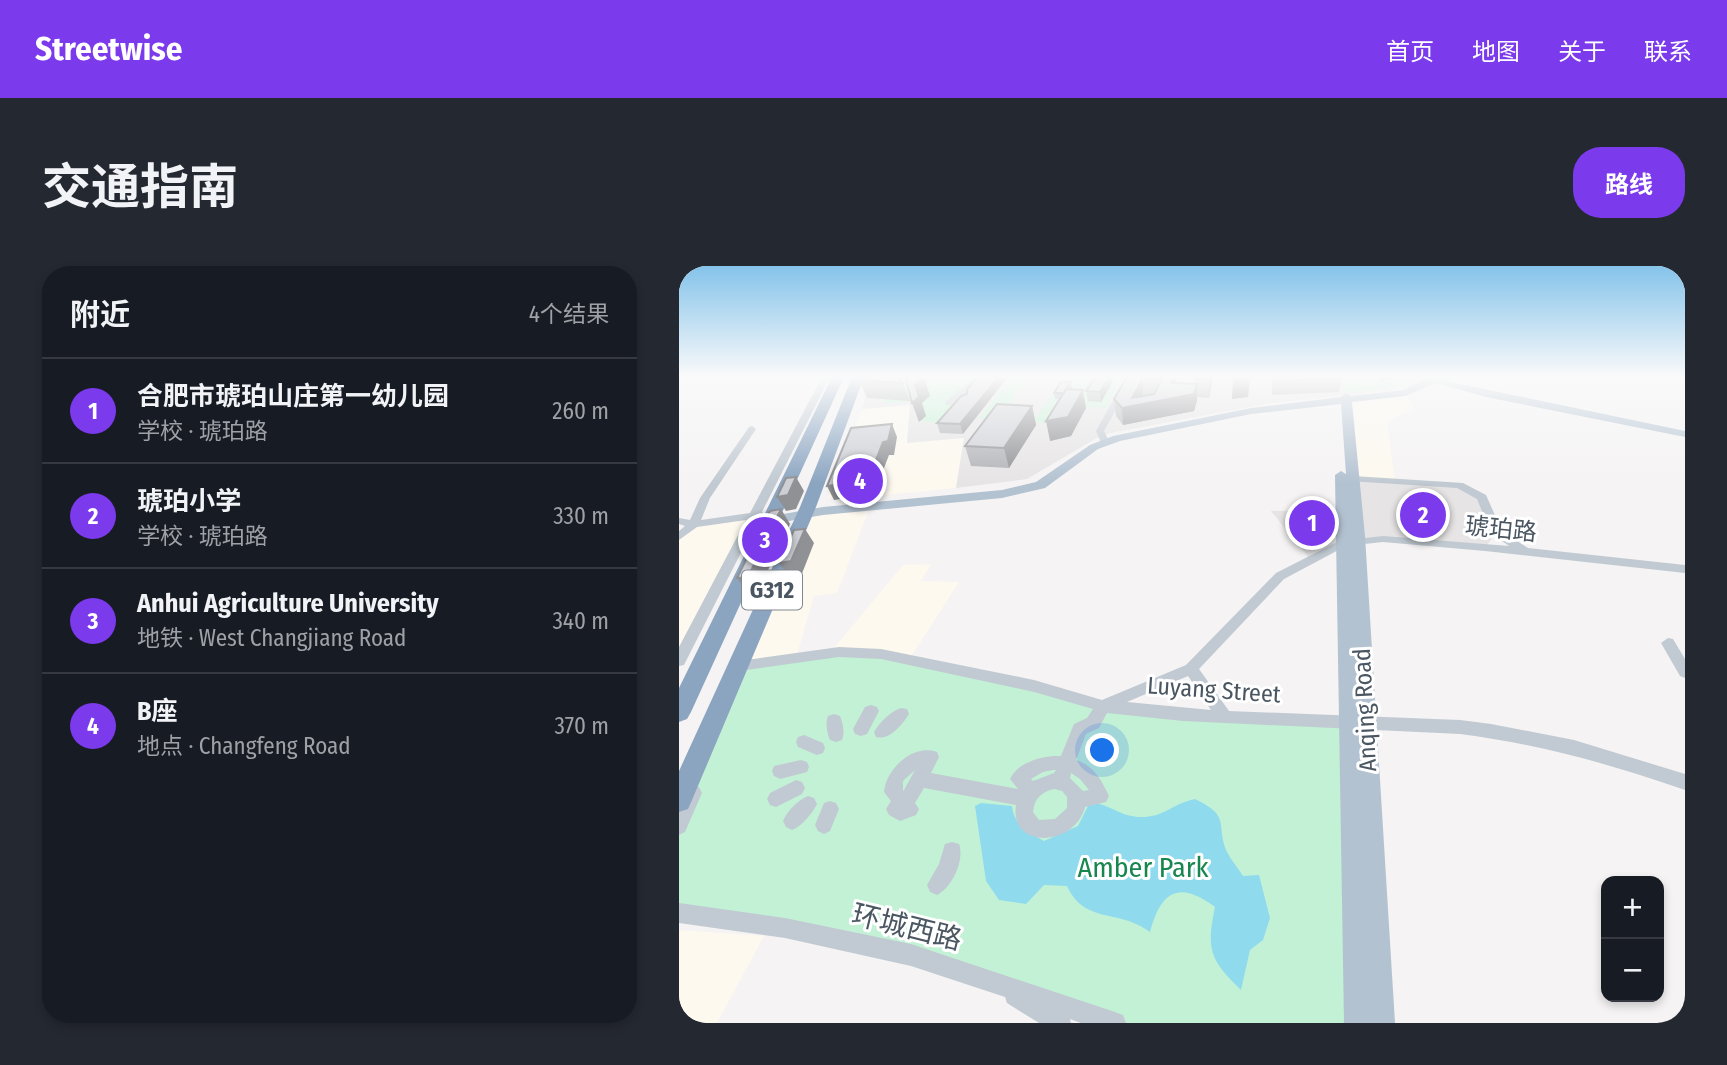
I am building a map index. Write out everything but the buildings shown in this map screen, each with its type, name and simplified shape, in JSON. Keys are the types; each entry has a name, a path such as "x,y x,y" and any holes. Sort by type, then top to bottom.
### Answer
{"highway":[{"name":"G312","path":"679,712 686,682 820,412"},
{"name":"G312","path":"679,800 742,665 808,511 846,412"}],"main road":[{"path":"768,516 1002,494 1040,485 1104,441 1244,412"},
{"path":"1342,412 1351,536"},
{"name":"Anqing Road","path":"1343,412 1353,479 1351,536 1358,723 1381,1023"},
{"path":"1582,412 1685,432"},
{"path":"1589,412 1685,432"},
{"name":"Anqing Road","path":"1358,723 1358,1023"}],"street":[{"path":"679,661 768,516 811,412"},
{"path":"1104,441 1100,430 1110,412"},
{"path":"679,537 694,524 705,498 753,429"},
{"path":"1353,479 1459,485 1482,497 1497,533 1528,553"},
{"path":"679,522 694,524 768,516"},
{"path":"1485,547 1497,533"},
{"name":"琥珀路","path":"1191,669 1280,576 1343,543 1383,539 1485,547 1685,569"},
{"path":"1685,644 1668,643 1685,671"},
{"name":"Luyang Street","path":"742,665 839,652 881,654 1034,686 1103,706 1225,717 1460,727 1548,740 1598,752 1685,782"},
{"path":"679,825 742,665"},
{"path":"1050,787 1068,764 1076,735 1080,729 1093,723 1103,706 1191,669 1225,717"},
{"path":"861,729 871,710"},
{"path":"882,732 901,714"},
{"path":"931,757 919,779 907,806 893,792 891,776 906,765 931,757"},
{"path":"919,779 1050,787 1100,796 1092,778 1068,764"},
{"path":"1050,787 1068,764"},
{"path":"780,771 801,767"},
{"path":"776,799 796,788"},
{"path":"792,821 808,804"},
{"path":"937,885 948,868 952,851"},
{"name":"环城西路","path":"679,913 785,928 911,955 1115,1023"},
{"path":"993,981 1060,1023"}],"shaded area":[{"path":"861,412 909,412 907,442 964,438 956,488 837,500 828,497"},
{"path":"909,412 1220,412 1110,433 1027,479 956,488 964,438 907,443"},
{"path":"1348,412 1406,412 1387,422 1395,481 1353,479"},
{"path":"1353,479 1459,485 1482,497 1497,533 1485,547 1383,539 1359,542"},
{"path":"870,507 837,593 814,596 796,658 746,665 809,514"},
{"path":"1343,510 1343,543 1310,559 1271,511"},
{"path":"756,516 679,661 679,537 694,524"},
{"path":"931,564 921,581 959,582 909,660 830,653 903,565"},
{"path":"679,930 764,936 717,1023 679,1023"}],"green space":[{"path":"916,412 963,412 952,425 921,421"},
{"path":"983,412 1008,412 999,417 978,419"},
{"path":"1040,412 1057,412 1050,423 1033,422"},
{"name":"Amber Park","path":"839,652 881,654 1103,706 1350,723 1358,1023 1115,1023 993,981 679,913 679,826 746,665"}],"water":[{"path":"1195,799 1207,805 1218,816 1227,852 1243,876 1259,875 1270,918 1263,940 1250,950 1241,990 1223,970 1213,953 1211,934 1215,907 1191,894 1182,892 1166,899 1154,918 1150,932 1126,920 1083,906 1067,886 1044,885 1026,904 999,900 986,881 975,806 981,803 1012,806 1019,823 1044,841 1078,826 1090,802 1125,814 1147,817"}],"place":[{"name":"B座","path":"860,481"},
{"name":"琥珀小学","path":"1423,515"},
{"name":"合肥市琥珀山庄第一幼儿园","path":"1312,523"},
{"name":"Anhui Agriculture University","path":"765,540"}]}
